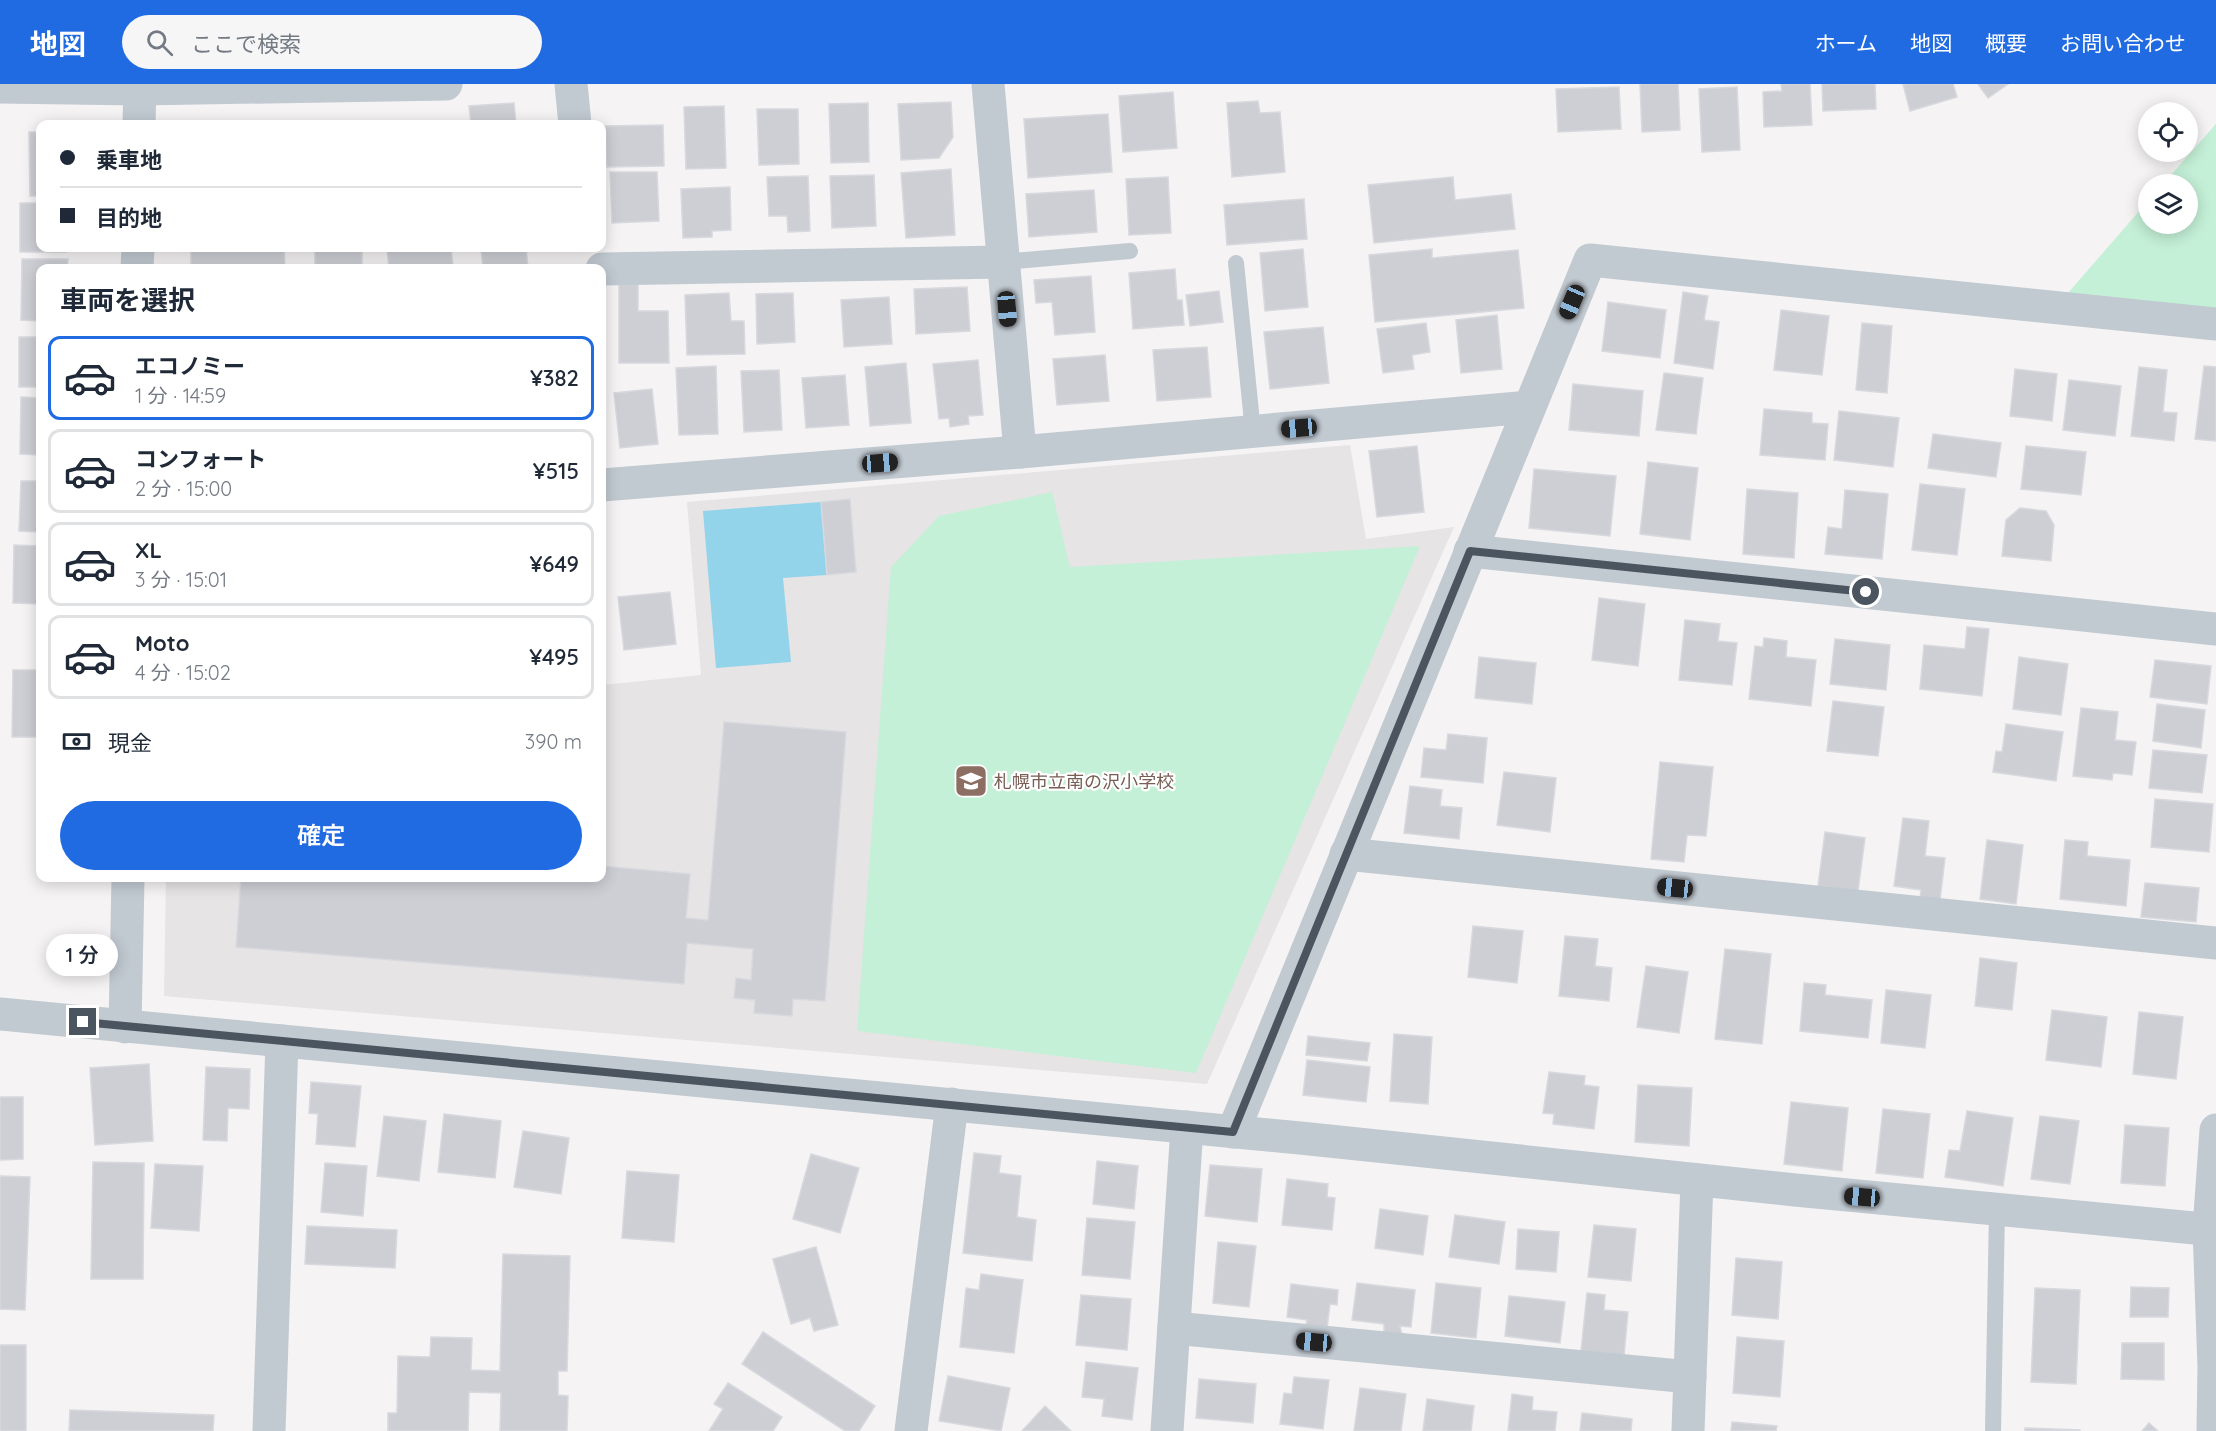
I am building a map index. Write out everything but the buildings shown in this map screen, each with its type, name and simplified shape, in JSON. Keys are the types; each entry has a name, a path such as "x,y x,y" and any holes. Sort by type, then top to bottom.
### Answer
{"street":[{"path":"0,87 446,84"},
{"path":"571,84 575,120"},
{"path":"988,84 1020,452"},
{"path":"139,120 140,86"},
{"path":"1233,1132 1590,260 2216,324"},
{"path":"606,269 1003,262"},
{"path":"606,485 1020,452 1529,407"},
{"path":"1470,551 2216,629"},
{"path":"1346,854 2216,943"},
{"path":"125,1026 128,882"},
{"path":"0,1014 952,1104 1697,1180 2212,1229"},
{"path":"270,1431 282,1041"},
{"path":"911,1431 952,1104"},
{"path":"1167,1431 1186,1127"},
{"path":"2213,1431 2212,1229 2216,1130"},
{"path":"1688,1431 1697,1180"},
{"path":"1174,1328 1690,1377"}],"lane":[{"path":"1003,262 1130,251"},
{"path":"1236,263 1253,432"},
{"path":"1993,1431 1997,1209"}],"shaded area":[{"name":"札幌市立南の沢小学校","path":"1350,445 1366,539 1454,527 1207,1084 164,996 166,882 606,882 606,685 701,675 687,502"}],"green space":[{"path":"2216,124 2216,324 2055,308 2138,213 2138,234 2198,234 2198,174 2172,174 2182,162 2198,162 2198,144"},
{"path":"1052,492 1070,567 1420,546 1196,1073 857,1031 891,567 939,516"}],"water":[{"path":"821,502 827,575 783,578 791,662 716,668 703,511"}],"place":[{"name":"札幌市立南の沢小学校","path":"971,781"}],"route":[{"path":"83,1022 1233,1132 1470,551 1866,592"}]}
